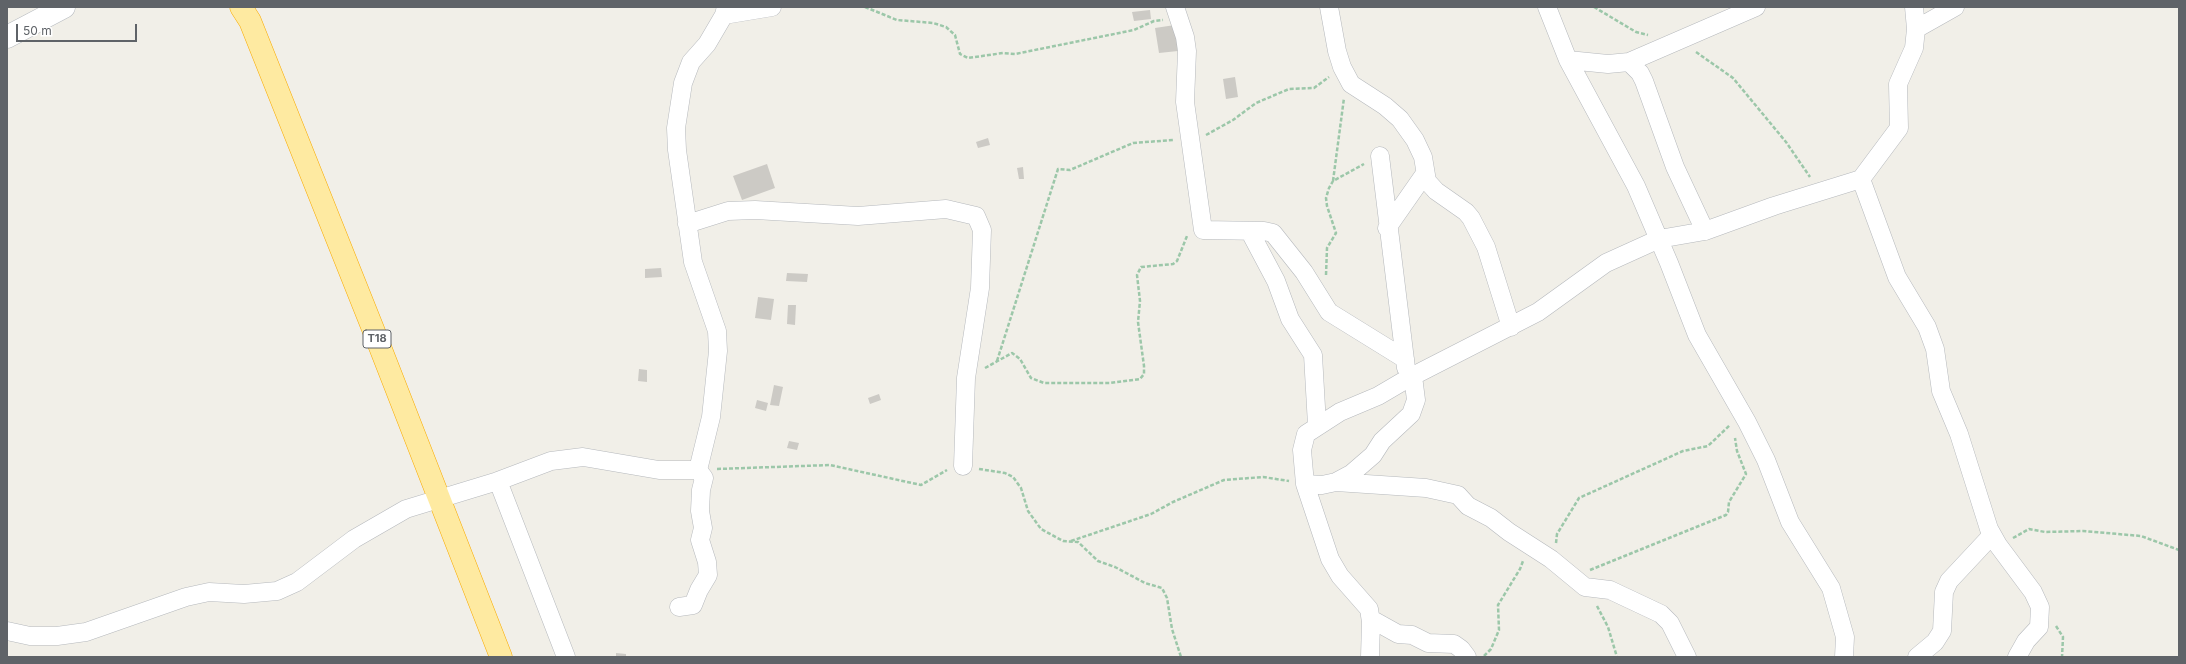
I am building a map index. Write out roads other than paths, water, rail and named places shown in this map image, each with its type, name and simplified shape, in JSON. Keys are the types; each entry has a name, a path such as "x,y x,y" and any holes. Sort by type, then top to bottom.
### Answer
{"highway":[{"name":"T18","path":"247,12 501,657"}],"main road":[{"path":"7,37 64,7"}],"street":[{"path":"698,470 711,417 718,351 717,331 693,262 687,224 676,128 683,83 691,62 706,44 725,11 772,7"},
{"path":"1329,7 1344,70 1355,89 1385,106 1400,119 1415,140 1423,157 1424,175 1436,191 1460,207 1471,218 1486,248 1511,327"},
{"path":"1547,7 1568,60 1636,186 1697,335 1766,460 1790,522 1831,588 1845,636 1844,657"},
{"path":"1568,60 1608,64 1629,62 1672,42 1756,7"},
{"path":"1370,657 1371,619 1366,604 1340,576 1330,559 1305,484 1302,450 1306,434 1340,412 1378,396 1410,377 1511,327 1538,312 1606,263 1658,239 1705,231 1862,178 1899,128 1898,84 1914,48 1916,29 1914,7"},
{"path":"1916,29 1956,7"},
{"path":"1176,12 1185,37 1187,51 1185,102 1192,140 1204,231 1267,231 1273,233 1304,272 1325,308 1333,316 1404,359"},
{"path":"1629,62 1644,81 1675,167 1705,231"},
{"path":"1336,482 1351,474 1373,455 1382,442 1411,414 1416,400 1404,359 1380,156"},
{"path":"1388,228 1424,175"},
{"path":"1862,178 1897,277 1927,328 1935,349 1941,391 1959,434 1995,540 2033,592 2040,607 2040,626 2026,641 2017,657"},
{"path":"687,224 728,211 748,210 858,216 946,209 976,216 982,230 980,288 966,378 962,466"},
{"path":"1250,232 1274,276 1290,319 1313,355 1317,426"},
{"path":"7,631 30,636 57,636 86,632 186,597 208,592 244,594 277,591 296,582 354,539 406,509 438,498 498,481 551,461 583,457 659,470 698,470"},
{"path":"679,607 693,605 708,574 707,562 700,540 703,528 700,511 701,490 704,478 698,470"},
{"path":"498,481 566,657"},
{"path":"1305,484 1322,485 1336,482 1426,488 1458,495 1468,506 1491,518 1551,559 1578,582 1610,590 1662,614 1670,623 1687,657"},
{"path":"1917,657 1936,642 1942,631 1944,592 1949,581 1995,540"},
{"path":"1371,619 1398,634 1412,635 1428,643 1454,644 1461,649 1467,657"}]}
